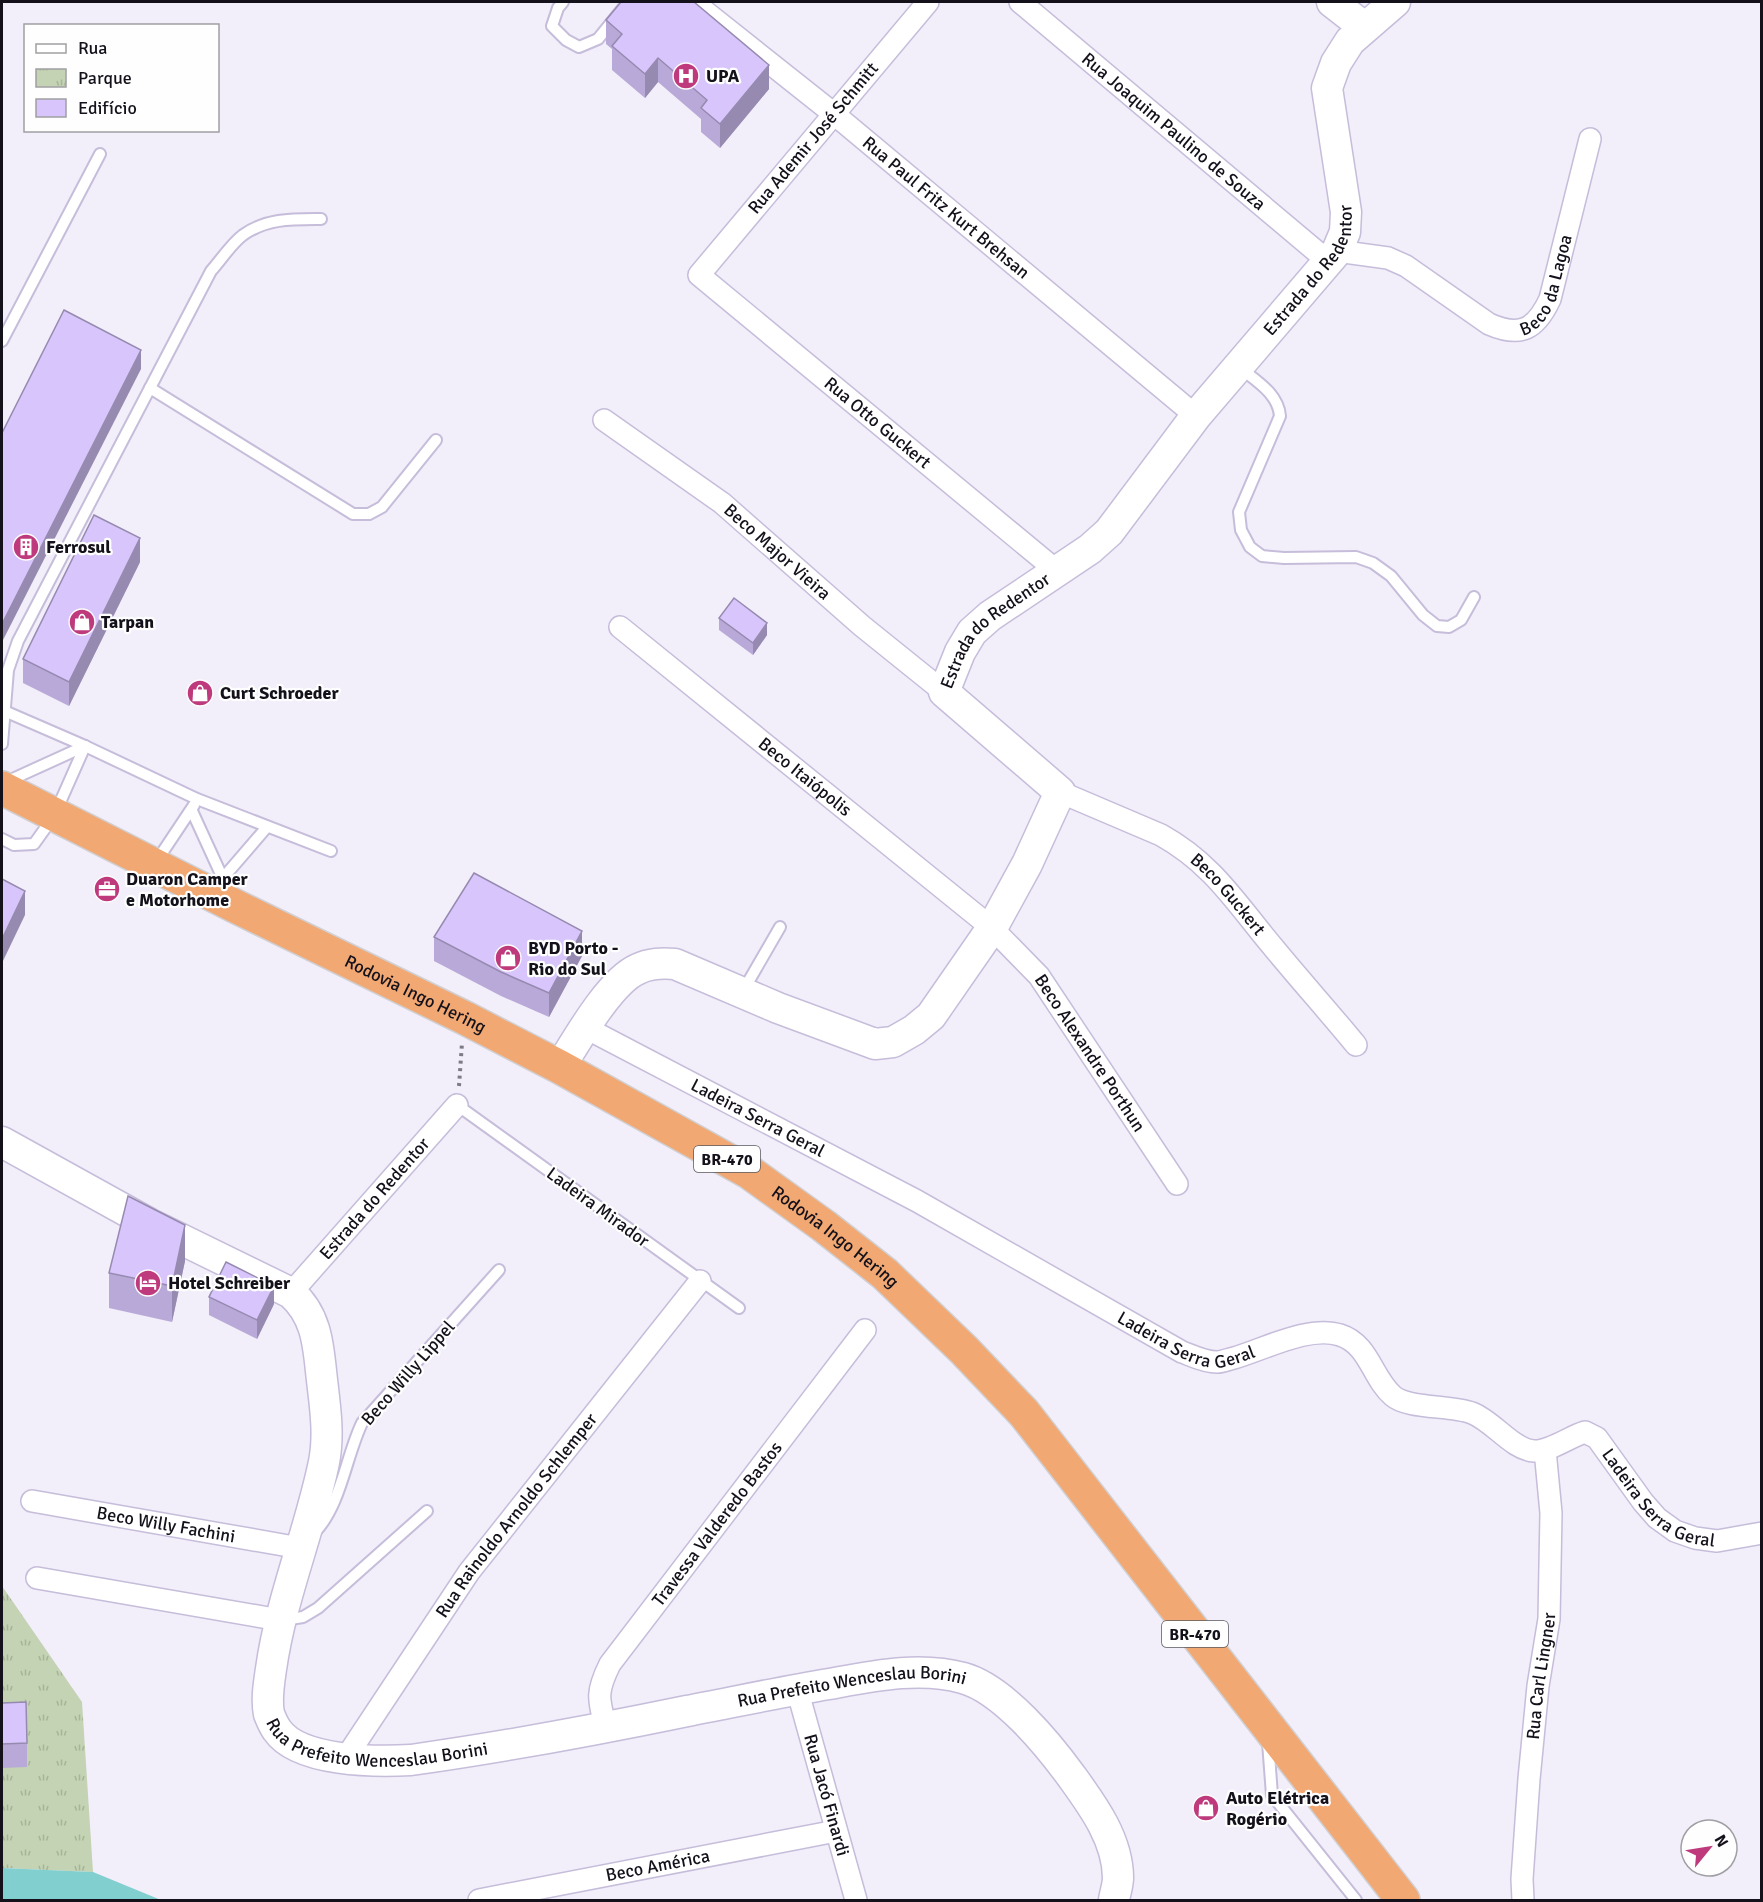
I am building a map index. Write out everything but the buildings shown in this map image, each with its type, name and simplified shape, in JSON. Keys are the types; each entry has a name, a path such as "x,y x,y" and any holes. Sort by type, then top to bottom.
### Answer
{"highway":[{"name":"Rodovia Ingo Hering","path":"2,786 54,816 154,865 229,892 560,1067 749,1172 824,1226 913,1299 1024,1413 1266,1727 1403,1900"}],"street":[{"name":"Rua Paul Fritz Kurt Brehsan","path":"693,2 834,114 1196,416"},
{"name":"Rua Ademir José Schmitt","path":"699,275 928,2"},
{"name":"Rua Joaquim Paulino de Souza","path":"1020,2 1333,256"},
{"path":"1332,2 1364,27"},
{"name":"Estrada do Redentor","path":"1060,792 944,692 960,652 972,633 990,616 1090,549 1109,532 1196,416 1333,256 1345,232 1346,212 1327,88 1336,63 1350,41 1395,2"},
{"name":"Beco da Lagoa","path":"1333,256 1388,258 1406,266 1489,324 1504,331 1532,327 1543,315 1550,299 1590,139"},
{"name":"Rua Otto Guckert","path":"699,275 1057,570"},
{"name":"Beco Major Vieira","path":"604,420 722,503 862,626 944,692"},
{"name":"Beco Itaiópolis","path":"620,627 992,928"},
{"path":"560,1067 617,984 637,969 657,963 675,964 742,993 875,1044 893,1042 914,1030 931,1016 992,928 1027,864 1060,792"},
{"name":"Beco Guckert","path":"1060,792 1161,835 1176,843 1208,870 1224,885 1272,947 1356,1045"},
{"name":"Beco Alexandre Porthun","path":"992,928 1038,976 1177,1184"},
{"name":"Ladeira Serra Geral","path":"586,1028 917,1201 1182,1352 1199,1359 1218,1362 1317,1332 1339,1334 1352,1341 1370,1360 1381,1381 1393,1396 1408,1404 1448,1407 1474,1414 1520,1447 1533,1451 1545,1450 1570,1436 1585,1432 1597,1438 1643,1503 1657,1518 1675,1531 1695,1538 1717,1541 1761,1533"},
{"name":"Estrada do Redentor","path":"291,1293 457,1105"},
{"name":"Rua Prefeito Wenceslau Borini","path":"2,1142 150,1224 291,1293 303,1304 316,1333 325,1414 324,1460 280,1620 268,1693 270,1714 278,1731 291,1743 345,1759 381,1762 411,1760 606,1728 878,1675 940,1673 965,1678 990,1690 1012,1708 1058,1758 1099,1817 1110,1840 1116,1860 1118,1879 1114,1900"},
{"name":"Rua Rainoldo Arnoldo Schlemper","path":"345,1759 469,1572 700,1281"},
{"name":"Travessa Valderedo Bastos","path":"606,1728 598,1700 601,1682 610,1664 865,1330"},
{"name":"Rua Carl Lingner","path":"1523,1900 1522,1879 1529,1779 1548,1619 1551,1513 1545,1450"},
{"name":"Beco Willy Fachini","path":"32,1501 300,1548"},
{"path":"37,1578 280,1620"},
{"name":"Rua Jacó Finardi","path":"797,1689 856,1900"},
{"name":"Beco América","path":"479,1900 836,1831"}],"lane":[{"path":"563,2 558,8 552,26 567,40 579,47 598,39 628,2"},
{"path":"2,341 100,154"},
{"path":"2,744 8,670 18,641 211,271 242,236 263,224 285,219 321,219"},
{"path":"1239,367 1274,396 1280,416 1239,512 1241,530 1250,547 1262,556 1356,557 1373,563 1391,576 1423,615 1437,626 1449,627 1461,620 1474,597"},
{"path":"150,388 352,514 369,514 382,507 436,440"},
{"path":"3,710 196,799 331,851"},
{"path":"2,786 85,746"},
{"path":"2,839 14,845 34,844 54,816 85,746"},
{"path":"154,865 192,811 196,799"},
{"path":"192,811 229,892"},
{"path":"229,892 267,827"},
{"path":"742,993 780,927"},
{"name":"Ladeira Mirador","path":"457,1105 739,1308"},
{"name":"Beco Willy Lippel","path":"300,1548 324,1523 362,1423 499,1270"},
{"path":"280,1620 303,1617 318,1608 428,1511"},
{"path":"1266,1727 1272,1795 1356,1900"}],"path":[{"path":"457,1105 465,1018"}],"green space":[{"path":"2,1586 82,1702 93,1872 2,1868"}],"shaded area":[{"path":"2,1868 93,1872 161,1900 2,1900"}],"place":[{"name":"UPA","path":"686,76"},
{"name":"Ferrosul","path":"26,547"},
{"name":"Tarpan","path":"82,622"},
{"name":"Curt Schroeder","path":"200,693"},
{"name":"Duaron Camper e Motorhome","path":"107,889"},
{"name":"BYD Porto - Rio do Sul","path":"508,958"},
{"name":"Hotel Schreiber","path":"148,1283"},
{"name":"Auto Elétrica Rogério","path":"1206,1808"}]}
